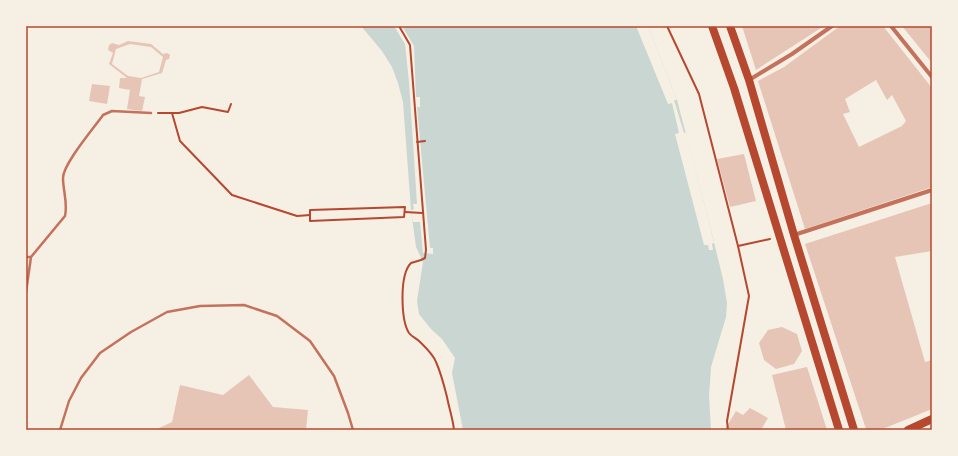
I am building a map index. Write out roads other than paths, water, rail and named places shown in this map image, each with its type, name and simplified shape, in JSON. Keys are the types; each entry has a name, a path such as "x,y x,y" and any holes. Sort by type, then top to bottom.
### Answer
{"main road":[{"path":"712,26 734,88 839,430"},
{"path":"730,26 749,80 794,235 854,430"},
{"path":"908,430 932,419"}],"street":[{"path":"749,80 792,54 832,26"},
{"path":"891,26 932,77"},
{"path":"794,235 932,190"}],"lane":[{"path":"26,292 31,257 65,216 66,209 63,178 65,167 103,115 112,111 151,113"},
{"path":"26,257 31,257"},
{"path":"60,430 69,401 81,378 100,353 131,332 167,312 200,306 236,305 244,305 277,316 310,341 334,376 353,430"}]}
